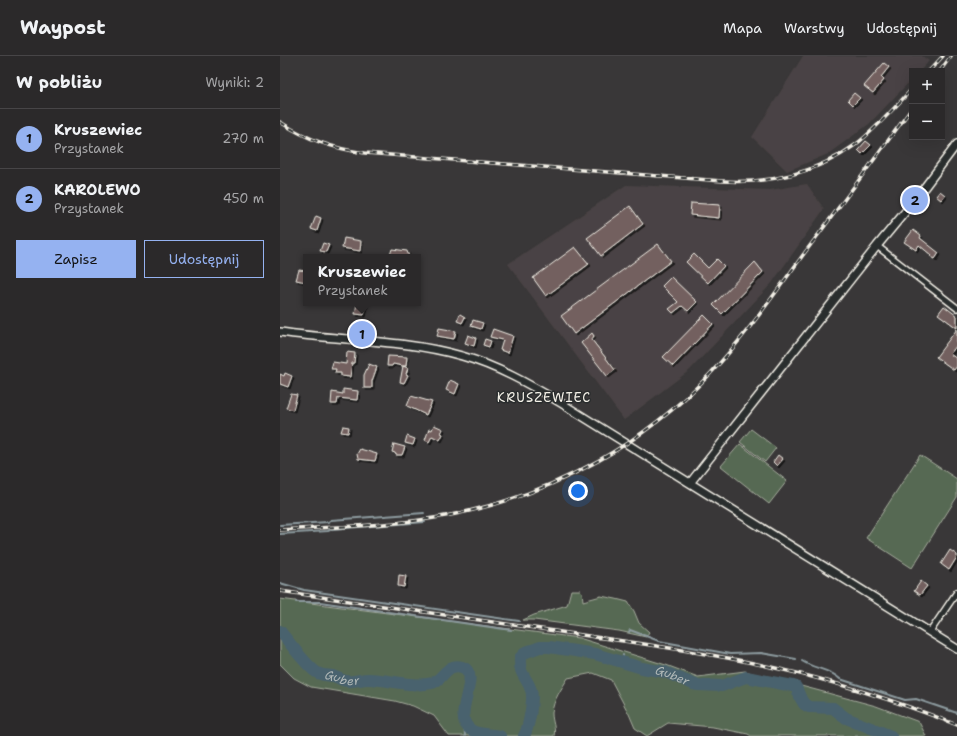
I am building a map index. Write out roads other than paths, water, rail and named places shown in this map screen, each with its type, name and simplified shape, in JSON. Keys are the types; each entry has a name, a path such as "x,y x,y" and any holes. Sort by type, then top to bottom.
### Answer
{"main road":[{"path":"690,483 876,246 915,200 957,144"},
{"path":"280,332 418,346 453,353 508,373 543,392 957,649"}],"street":[{"path":"876,246 957,308"},
{"path":"930,632 957,592"}],"waterway":[{"path":"280,525 424,513"},
{"path":"280,534 425,522"},
{"path":"280,583 304,590 519,621"},
{"path":"296,602 320,602 511,630"},
{"path":"629,632 630,630 659,641 730,654 761,653 796,659"},
{"name":"Guber","path":"280,631 302,658 316,672 345,681 368,679 409,684 425,684 436,681 453,667 462,667 468,671 470,678 464,706 463,715 465,723 474,732 500,736"},
{"name":"Guber","path":"524,736 528,726 532,694 522,672 520,658 526,652 540,647 595,654 642,668 665,672 698,685 722,686 746,677 793,686 796,687 804,704 809,707 833,708 846,718 891,736"},
{"name":"Guber","path":"623,655 623,663"},
{"path":"802,661 832,673 840,679 905,700 916,699 957,713"},
{"name":"Guber","path":"796,687 797,682"},
{"name":"Guber","path":"464,721 465,736"}],"railway":[{"path":"932,68 943,56"},
{"path":"942,68 951,56"},
{"path":"280,122 301,134 331,146 365,153 722,181 757,181 792,175 825,163 840,155 870,132 909,92"},
{"path":"280,530 399,523 469,511 502,502 567,477 598,461 628,442 657,422 684,400 722,361 746,332 909,112"},
{"path":"280,591 690,651 744,661 842,685 957,725"}],"place":[{"name":"KAROLEWO","path":"915,200"},
{"name":"Kruszewiec","path":"362,334"}],"district":[{"name":"KRUSZEWIEC","path":"544,397"}]}
